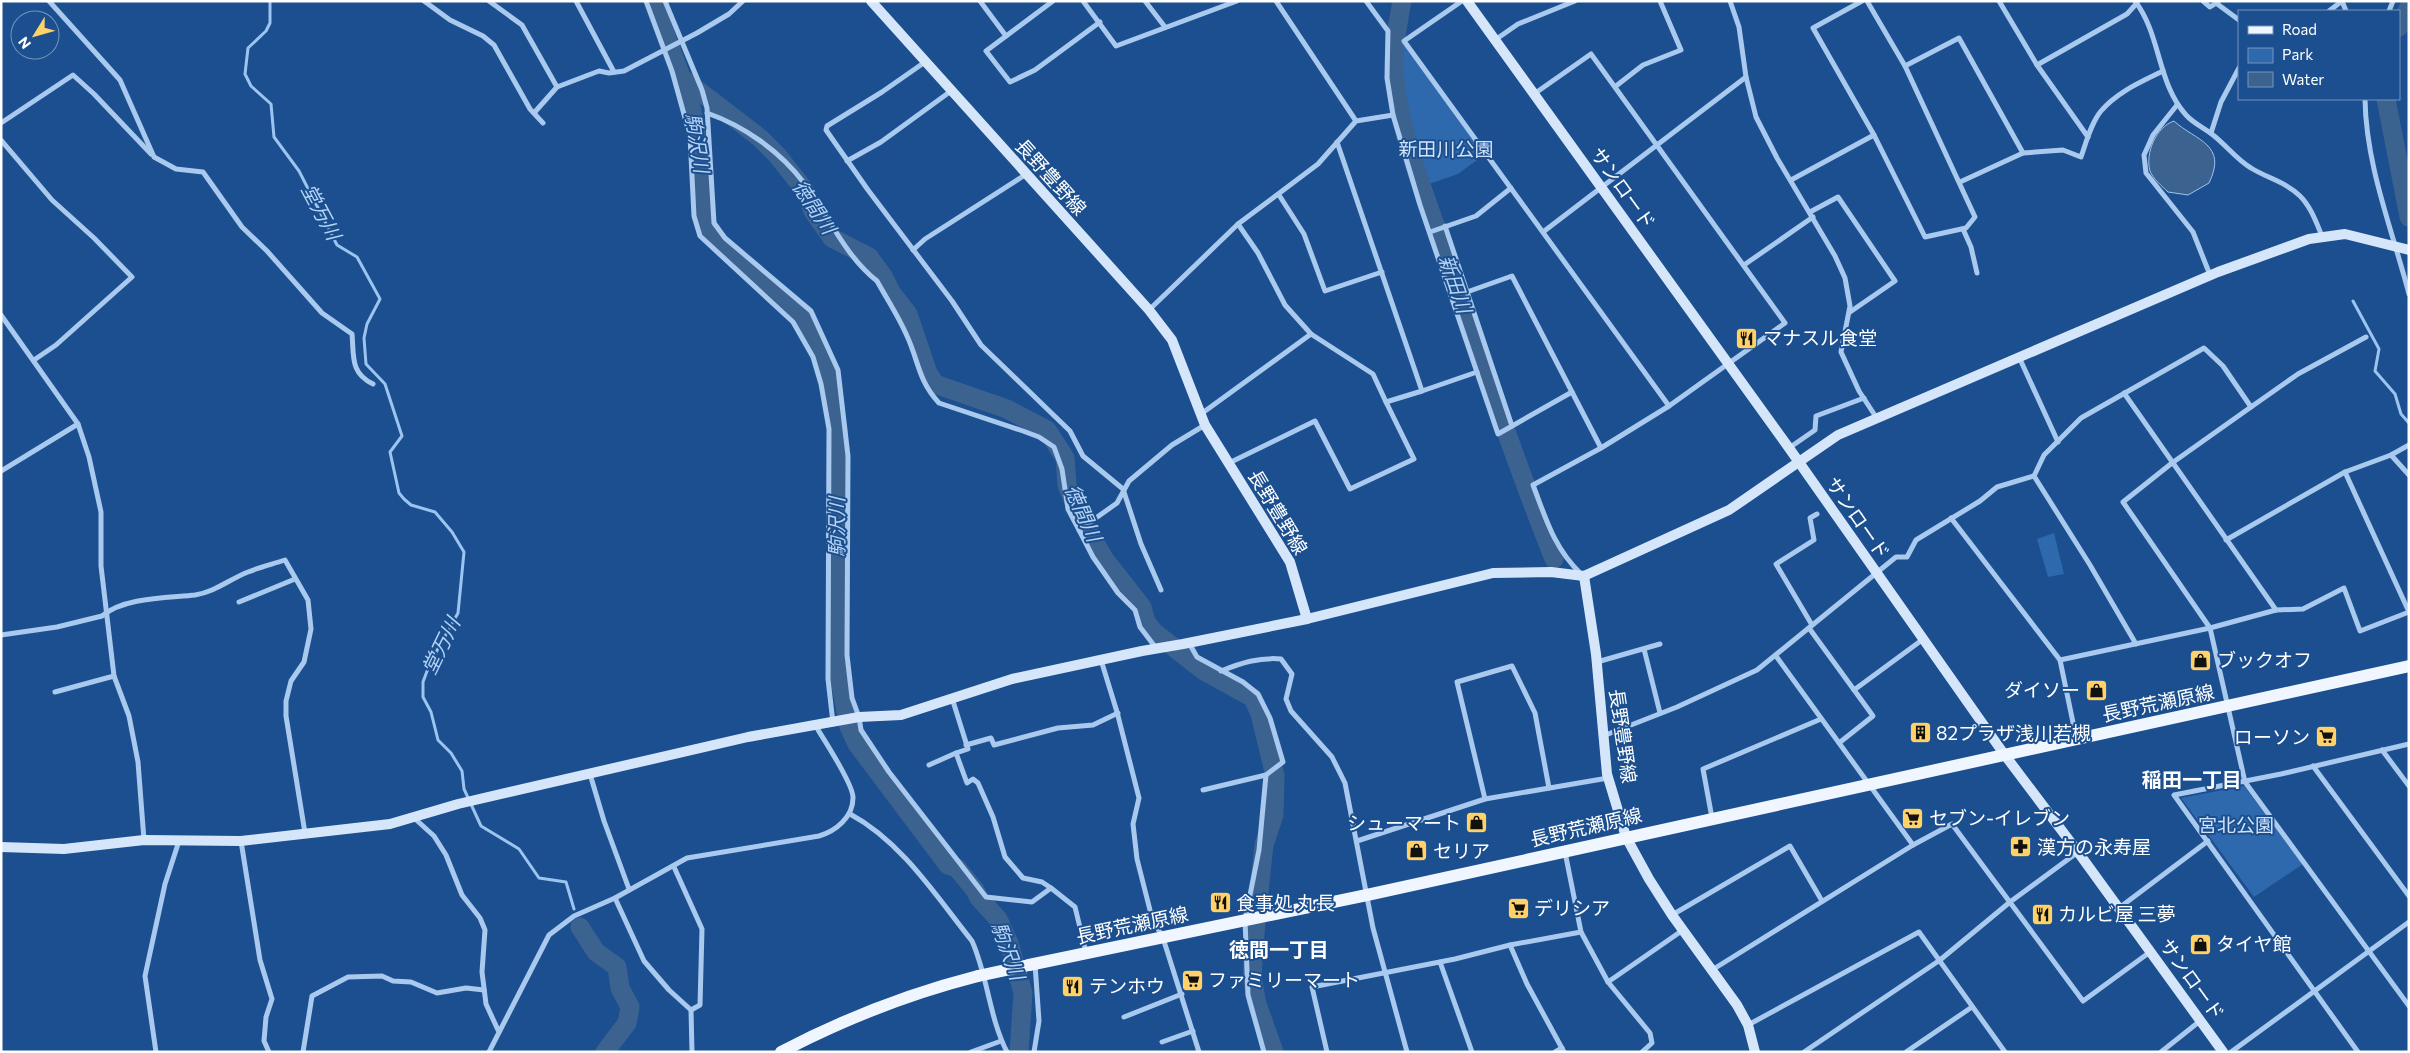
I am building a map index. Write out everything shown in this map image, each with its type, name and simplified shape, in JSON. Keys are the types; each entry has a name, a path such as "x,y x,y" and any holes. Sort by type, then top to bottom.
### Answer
{"main road":[{"name":"長野荒瀬原線","path":"781,1052 832,1025 889,1002 978,976 1565,852 1626,837 2409,666"}],"street":[{"path":"49,1 120,80 154,157"},
{"path":"424,1 450,20 484,36 494,45 534,113 543,123"},
{"path":"576,1 614,72"},
{"path":"646,1 672,71 690,136 694,216 700,236 712,250 793,322 813,356 821,384 829,429 828,679 835,722"},
{"path":"665,1 702,90 707,110 714,223 725,238 811,311 838,370 848,456 847,656 852,698 861,730 890,772 986,898 1032,902 1051,888"},
{"path":"534,113 557,88 599,71 624,71 729,14 743,1"},
{"path":"980,1 1006,36"},
{"path":"1053,1 986,51 1010,82 1035,70 1100,22"},
{"path":"1083,1 1116,46 1238,1"},
{"path":"1145,1 1165,27"},
{"path":"1276,1 1356,121"},
{"path":"1366,1 1388,31 1387,78 1393,116 1498,434 1572,392"},
{"path":"1462,1 1404,41 1669,406"},
{"name":"サンロード","path":"1468,1 1798,462 1922,640 2222,1052"},
{"path":"1495,40 1518,24 1575,1"},
{"path":"1616,86 1643,65 1681,50 1660,1"},
{"path":"1730,1 1739,27 1746,77 1756,117 1835,256 1845,278 1850,306 1841,352 1864,398 1876,417"},
{"path":"1862,1 1813,28 1874,135 1925,237 1963,229 1976,217 1905,66 1867,1"},
{"path":"1999,1 2037,65 2088,137"},
{"path":"2203,1 2210,6 2217,2 2238,19"},
{"path":"2330,10 2342,1"},
{"path":"493,2 522,25 557,88"},
{"name":"長野豊野線","path":"873,2 950,91 1148,310 1172,340 1205,425 1290,562 1307,619"},
{"path":"2037,65 2128,14 2136,2 2150,26 2163,71 2177,105 2188,117 2211,133 2249,167 2290,187 2312,211 2322,236"},
{"path":"1905,66 1959,38 2022,153"},
{"path":"1534,94 1591,54 1616,86 1785,323 1729,365 1669,406 1600,448 1533,485 1556,545 1568,561 1584,576"},
{"path":"925,62 828,126 826,130 952,301 981,345 1070,431 1083,456 1123,489 1140,544 1161,590"},
{"path":"2211,133 2221,102 2238,70"},
{"path":"1960,182 2022,153 2063,150 2081,158 2088,137 2101,111 2128,88 2163,71"},
{"path":"1,123 73,75 94,94 154,157 176,169 203,172 242,227 267,251 322,313 352,334 354,368 365,380 373,384"},
{"path":"1543,232 1600,186 1746,77"},
{"path":"847,161 881,142 950,91"},
{"path":"2365,100 2366,131 2401,248 2409,294"},
{"path":"2177,105 2153,135 2144,155 2146,172 2193,232 2210,275"},
{"path":"707,110 733,122 785,160 804,183 837,234 869,275 877,281 908,337 917,369 929,392 939,403 1039,437 1054,447 1062,469 1068,509 1080,528 1093,557 1118,593 1136,610 1140,628 1161,648"},
{"path":"1148,310 1238,224 1318,164 1356,121 1393,116"},
{"path":"1791,180 1874,135"},
{"path":"1,140 52,200 94,238 132,277 56,345 34,360"},
{"path":"1337,142 1422,391"},
{"path":"913,250 925,239 1025,175"},
{"path":"1431,231 1476,216 1511,188"},
{"path":"1279,195 1304,234 1325,291 1382,272"},
{"path":"1744,265 1811,214 1838,197 1895,282 1849,312"},
{"path":"1229,462 1315,421 1350,489 1414,459 1373,374 1311,334 1285,305 1258,253 1238,224"},
{"path":"1443,227 1512,426"},
{"path":"1963,229 1971,247 1977,273"},
{"path":"1,847 64,849 144,840 241,841 390,824 478,799 748,736 857,718 901,715 1012,679 1307,619 1493,574 1551,572 1584,576 1728,510 1838,435 1876,417 2210,275 2309,238 2322,236 2346,234 2401,248"},
{"path":"1467,292 1512,276 1600,448"},
{"path":"1,315 78,424 89,458 101,512 101,566 108,611 114,676 130,716 138,762 144,840"},
{"path":"1201,414 1311,334"},
{"path":"2366,337 2298,374 2172,463 2123,502 2210,628 2245,782 2409,1006"},
{"path":"1602,737 1757,670 1896,557 1907,557 1916,540 1997,487 2034,476 2044,455 2081,418 2204,348 2223,366 2250,408"},
{"path":"2019,357 2058,442"},
{"path":"1386,402 1478,372"},
{"path":"2124,394 2276,610"},
{"path":"1788,448 1815,430 1814,420 1822,412 1864,398"},
{"path":"1,471 78,424"},
{"path":"1080,528 1117,504 1128,481 1172,445 1205,425"},
{"path":"2226,540 2345,472 2391,455 2409,445"},
{"path":"2391,455 2409,476"},
{"path":"2060,660 2210,628 2276,610 2303,609 2344,588 2360,631 2409,612 2345,472"},
{"path":"2034,476 2090,565 2136,644"},
{"path":"1817,514 1810,518 1814,540 1776,564 1810,627 1874,716 1839,743"},
{"path":"1951,518 2060,660 2076,740"},
{"path":"1,635 57,627 102,616 108,611 136,602 196,594 227,584 247,572 285,560 308,600 311,629 304,662 291,681 286,701 286,716 305,833"},
{"name":"長野豊野線","path":"1584,576 1596,662 1602,737 1608,778 1626,837 1649,879 1672,915 1711,971 1737,1004 1748,1025 1754,1052"},
{"path":"239,602 295,579"},
{"path":"1854,690 1922,640"},
{"path":"1186,644 1197,657 1243,682 1258,694 1270,718 1282,762 1267,774 1203,790"},
{"path":"1596,662 1660,644"},
{"path":"1644,649 1660,713"},
{"path":"1776,656 1913,845"},
{"path":"1221,671 1264,658 1280,659 1292,674 1286,699 1291,711 1332,757 1345,783 1366,895 1407,1052"},
{"path":"1101,660 1118,713 1139,798 1133,824 1137,859 1152,918 1163,938 1199,1052"},
{"path":"1485,800 1457,682 1512,666 1535,712 1549,788"},
{"path":"54,692 114,676"},
{"path":"929,765 968,749 952,697"},
{"path":"966,745 991,738 994,745 1058,728 1093,725 1118,713"},
{"path":"1712,819 1703,769 1821,719"},
{"path":"489,1052 498,1030 549,935 574,916 614,898 674,867 687,858 819,836 831,832 850,814 854,796 832,751 815,725"},
{"path":"2358,1052 2174,795 2245,782 2409,744"},
{"path":"2382,750 2409,786"},
{"path":"956,753 967,783 973,779 978,783 993,817 1005,857 1023,878 1042,882 1075,907 1086,954"},
{"path":"2314,766 2409,896"},
{"path":"590,774 604,822 629,889"},
{"path":"1264,1052 1248,995 1247,919 1259,850 1267,774"},
{"path":"1357,841 1485,800 1608,778"},
{"path":"850,814 872,827 908,860 972,941 978,955 992,1015 1007,1052"},
{"path":"413,817 434,836 446,855 462,895 480,918 485,930 482,972 484,990 486,1004 498,1030"},
{"path":"1711,971 1913,845 1952,824 2083,1001 2150,952"},
{"path":"156,1052 145,976 165,884 179,841"},
{"path":"241,841 260,960 272,998 266,1017 264,1041 269,1052"},
{"path":"2119,908 2208,841"},
{"path":"1672,915 1790,846 1822,901"},
{"path":"1565,852 1581,932 1608,982 1650,1033 1652,1042 1642,1052"},
{"path":"1804,1052 1940,960 2010,902 2078,852"},
{"path":"674,867 702,929 700,1005 691,1010"},
{"path":"614,898 644,961 669,990 691,1010 692,1052"},
{"path":"2230,1052 2409,922"},
{"path":"1608,982 1683,930"},
{"path":"1327,1052 1312,988 1440,962 1510,945 1581,932"},
{"path":"1748,1025 1919,932 2004,1052"},
{"path":"1510,945 1527,984 1563,1050 1555,1052"},
{"path":"1440,962 1472,1052"},
{"path":"1032,964 1039,1021 1034,1052"},
{"path":"303,1052 312,996 348,977 382,976 393,981 411,982 438,993 466,988 484,990"},
{"path":"1124,1017 1182,994"},
{"path":"1906,1052 1972,1007"},
{"path":"2161,1052 2200,1021"},
{"path":"1162,1042 1193,1031"},
{"path":"971,1052 1001,1041"}],"green space":[{"name":"新田川公園","path":"1401,40 1484,155 1458,174 1429,184 1412,134 1402,87"},
{"path":"2054,533 2064,574 2048,577 2037,539"},
{"name":"宮北公園","path":"2244,786 2303,864 2254,897 2181,798"}],"water":[{"path":"2174,121 2207,145 2215,160 2214,170 2209,183 2188,195 2168,192 2155,180 2150,171 2149,156 2153,142 2162,129"}],"waterway":[{"name":"堂万川","path":"270,1 270,23 266,31 248,48 245,74 251,86 271,104 274,137 299,171 337,245 357,257 380,299 367,324 364,338 366,364 385,384 402,436 390,452 399,493 411,505 435,512 452,532 464,552 458,613 430,663 423,682 423,697 431,712 438,740 451,753 462,771 464,789 481,826 519,849 539,878 566,882 574,909"},
{"name":"駒沢川","path":"653,1 690,101 704,178 702,215 719,244 768,284 808,324 824,361 838,429 837,564 839,604 836,659 849,727 857,744 948,865 957,868 975,890 979,898 998,919 1009,943 1023,993 1019,1052"},
{"name":"新田川","path":"1402,1 1395,40 1394,70 1398,102 1408,146 1497,406 1554,559"},
{"path":"2400,25 2409,7"},
{"name":"徳間川","path":"682,78 760,138 777,155 804,189 813,211 832,238 869,257 883,276 891,292 908,314 928,373 935,384 1007,409 1047,430 1065,458 1067,485 1079,515 1105,560 1142,607 1146,622 1154,632 1204,671 1253,698 1260,714 1275,776 1274,815 1264,845 1252,977 1257,1004 1274,1052"},
{"path":"2386,100 2409,217"},
{"path":"2353,301 2379,349 2375,371 2395,394 2401,414 2409,423"},
{"name":"堂万川","path":"580,927 596,952 617,967 620,988 630,1007 627,1023 605,1052"}],"place":[{"name":"マナスル食堂","path":"1747,338"},
{"name":"ブックオフ","path":"2201,660"},
{"name":"ダイソー","path":"2096,690"},
{"name":"82プラザ浅川若槻","path":"1920,733"},
{"name":"ローソン","path":"2326,737"},
{"name":"セブン-イレブン","path":"1913,818"},
{"name":"シューマート","path":"1477,823"},
{"name":"漢方の永寿屋","path":"2021,847"},
{"name":"セリア","path":"1417,851"},
{"name":"食事処 丸長","path":"1220,903"},
{"name":"デリシア","path":"1518,908"},
{"name":"カルビ屋 三夢","path":"2042,914"},
{"name":"タイヤ館","path":"2200,944"},
{"name":"ファミリーマート","path":"1192,980"},
{"name":"テンホウ","path":"1073,986"}],"district":[{"name":"稲田一丁目","path":"2192,780"},
{"name":"徳間一丁目","path":"1279,950"}]}
